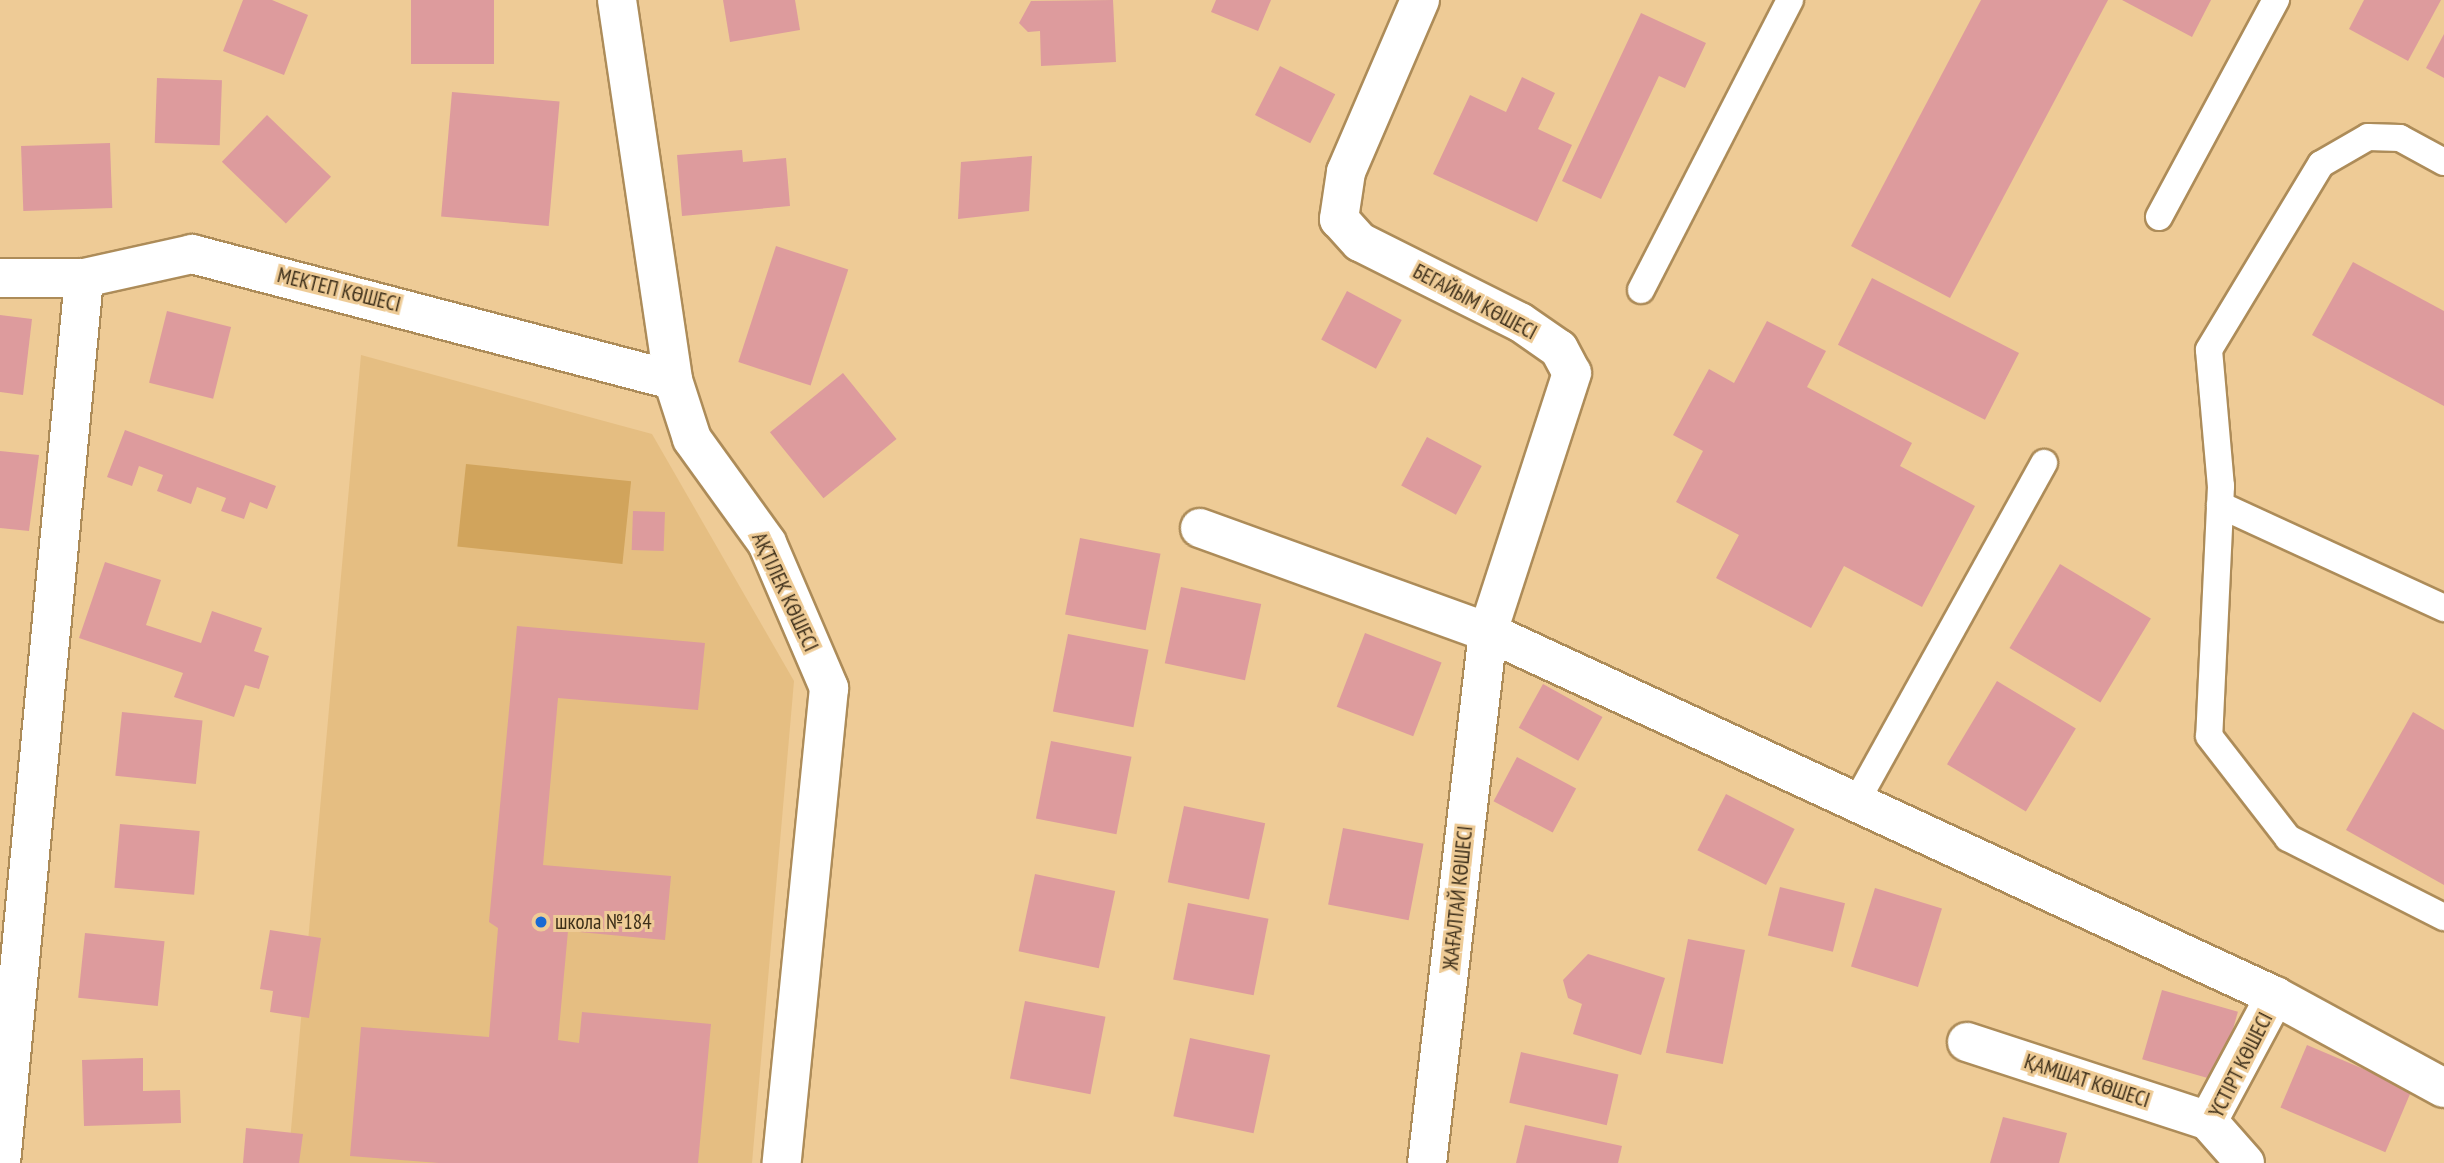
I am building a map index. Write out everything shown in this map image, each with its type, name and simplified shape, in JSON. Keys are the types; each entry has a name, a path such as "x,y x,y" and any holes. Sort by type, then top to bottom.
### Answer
{"street":[{"name":"АҚТІЛЕК КӨШЕСІ","path":"617,0 673,380 692,439 766,543 829,688 782,1163"},
{"name":"БЕГАЙЫМ КӨШЕСІ","path":"1420,0 1346,172 1339,219 1360,242 1520,322 1559,349 1572,373 1488,632"},
{"name":"МЕКТЕП КӨШЕСІ","path":"0,278 84,278 192,254 673,380"},
{"path":"1,1163 84,278"},
{"path":"1200,528 1488,632 2275,996 2444,1088"},
{"name":"ЖАҒАЛТАЙ КӨШЕСІ","path":"1427,1163 1488,632"},
{"name":"ҮСТІРТ КӨШЕСІ","path":"2245,1163 2208,1121 2275,996"},
{"name":"ҚАМШАТ КӨШЕСІ","path":"1967,1042 2208,1121"}],"lane":[{"path":"1641,290 1790,0"},
{"path":"2159,217 2276,0"},
{"path":"2444,162 2400,138 2368,137 2321,164 2209,350 2220,505 2209,736 2288,838 2444,917"},
{"path":"1855,804 2044,463"},
{"path":"2220,505 2444,608"}],"shaded area":[{"name":"школа №184","path":"361,355 652,434 794,681 752,1163 288,1163"},
{"path":"466,464 631,481 622,564 457,547"}],"building":[{"path":"243,0 272,0 308,15 284,75 223,51"},
{"path":"411,0 494,0 494,64 411,64"},
{"path":"723,0 795,0 800,30 730,42"},
{"path":"1113,0 1116,62 1041,66 1040,31 1028,32 1019,23 1031,1"},
{"path":"1216,0 1271,0 1258,31 1211,12"},
{"path":"1981,0 2108,0 1950,298 1851,246"},
{"path":"2122,0 2211,0 2192,37"},
{"path":"2364,0 2441,0 2408,61 2349,29"},
{"path":"1641,13 1706,43 1685,88 1659,76 1601,199 1562,181"},
{"path":"2444,34 2444,78 2426,68"},
{"path":"1280,66 1335,94 1310,143 1255,115"},
{"path":"1522,77 1555,93 1538,129 1572,145 1537,222 1433,174 1470,95 1506,112"},
{"path":"157,78 222,80 220,145 155,143"},
{"path":"452,92 560,101 549,226 441,217"},
{"path":"267,115 331,177 286,224 222,162"},
{"path":"110,143 112,208 23,211 21,146"},
{"path":"742,150 743,162 786,158 790,206 682,216 677,155"},
{"path":"1032,156 1029,211 958,219 961,162"},
{"path":"776,246 848,269 811,386 738,362"},
{"path":"2353,262 2444,311 2444,406 2312,335"},
{"path":"1872,278 2019,353 1985,420 1838,345"},
{"path":"1347,291 1402,320 1376,369 1321,340"},
{"path":"167,311 231,327 213,399 149,383"},
{"path":"0,315 32,319 23,395 0,392"},
{"path":"1767,321 1826,351 1807,387 1912,443 1900,466 1975,506 1922,607 1844,566 1811,628 1716,578 1739,535 1676,502 1703,451 1673,435 1709,369 1734,383"},
{"path":"843,373 896,439 823,498 770,432"},
{"path":"125,430 276,486 267,509 250,502 244,519 221,511 226,498 197,487 191,504 157,491 163,475 139,466 132,486 107,477"},
{"path":"1427,437 1482,466 1456,515 1401,486"},
{"path":"0,451 39,455 29,531 0,528"},
{"path":"633,511 665,512 664,551 632,550"},
{"path":"1080,538 1160,554 1146,630 1065,615"},
{"path":"105,562 161,580 146,625 201,643 212,611 262,628 254,651 269,656 259,689 245,685 234,717 174,697 183,673 79,638"},
{"path":"2060,564 2151,619 2100,703 2010,648"},
{"path":"1181,587 1261,604 1245,680 1165,663"},
{"path":"517,626 705,643 698,710 558,698 543,865 671,876 665,940 568,931 558,1040 579,1043 582,1012 711,1024 698,1163 439,1163 350,1156 361,1027 489,1037 498,928 489,922"},
{"path":"1365,633 1442,662 1413,736 1337,707"},
{"path":"1068,634 1148,650 1133,727 1053,712"},
{"path":"1997,681 2076,728 2026,812 1947,764"},
{"path":"1543,684 1602,717 1578,761 1519,728"},
{"path":"122,712 203,720 196,784 115,776"},
{"path":"2413,712 2444,730 2444,885 2346,830"},
{"path":"1051,741 1131,757 1116,834 1036,819"},
{"path":"1517,757 1576,788 1553,833 1494,801"},
{"path":"1726,794 1795,829 1766,885 1697,850"},
{"path":"1184,806 1265,823 1249,900 1168,882"},
{"path":"120,824 200,831 194,895 114,888"},
{"path":"1343,828 1423,844 1409,920 1328,905"},
{"path":"1035,874 1115,891 1099,968 1019,951"},
{"path":"1780,887 1845,903 1833,952 1768,936"},
{"path":"1875,888 1942,908 1918,987 1851,966"},
{"path":"1188,903 1268,919 1254,995 1173,980"},
{"path":"270,930 321,938 309,1018 270,1012 273,991 260,989"},
{"path":"85,933 165,941 158,1006 78,998"},
{"path":"1688,939 1745,950 1723,1064 1666,1053"},
{"path":"1588,954 1665,978 1641,1055 1573,1034 1582,1004 1568,998 1563,980"},
{"path":"2162,990 2238,1012 2218,1081 2142,1059"},
{"path":"1025,1001 1105,1017 1090,1094 1010,1079"},
{"path":"1190,1038 1270,1055 1254,1133 1173,1116"},
{"path":"2307,1045 2412,1090 2385,1152 2280,1108"},
{"path":"1521,1052 1618,1074 1607,1125 1509,1103"},
{"path":"143,1058 143,1091 180,1090 181,1123 84,1126 82,1060"},
{"path":"2003,1117 2067,1133 2059,1163 1990,1163"},
{"path":"1525,1125 1622,1146 1618,1163 1516,1163"},
{"path":"246,1128 303,1134 299,1163 243,1163"}],"place":[{"name":"школа №184","path":"541,922"}]}
